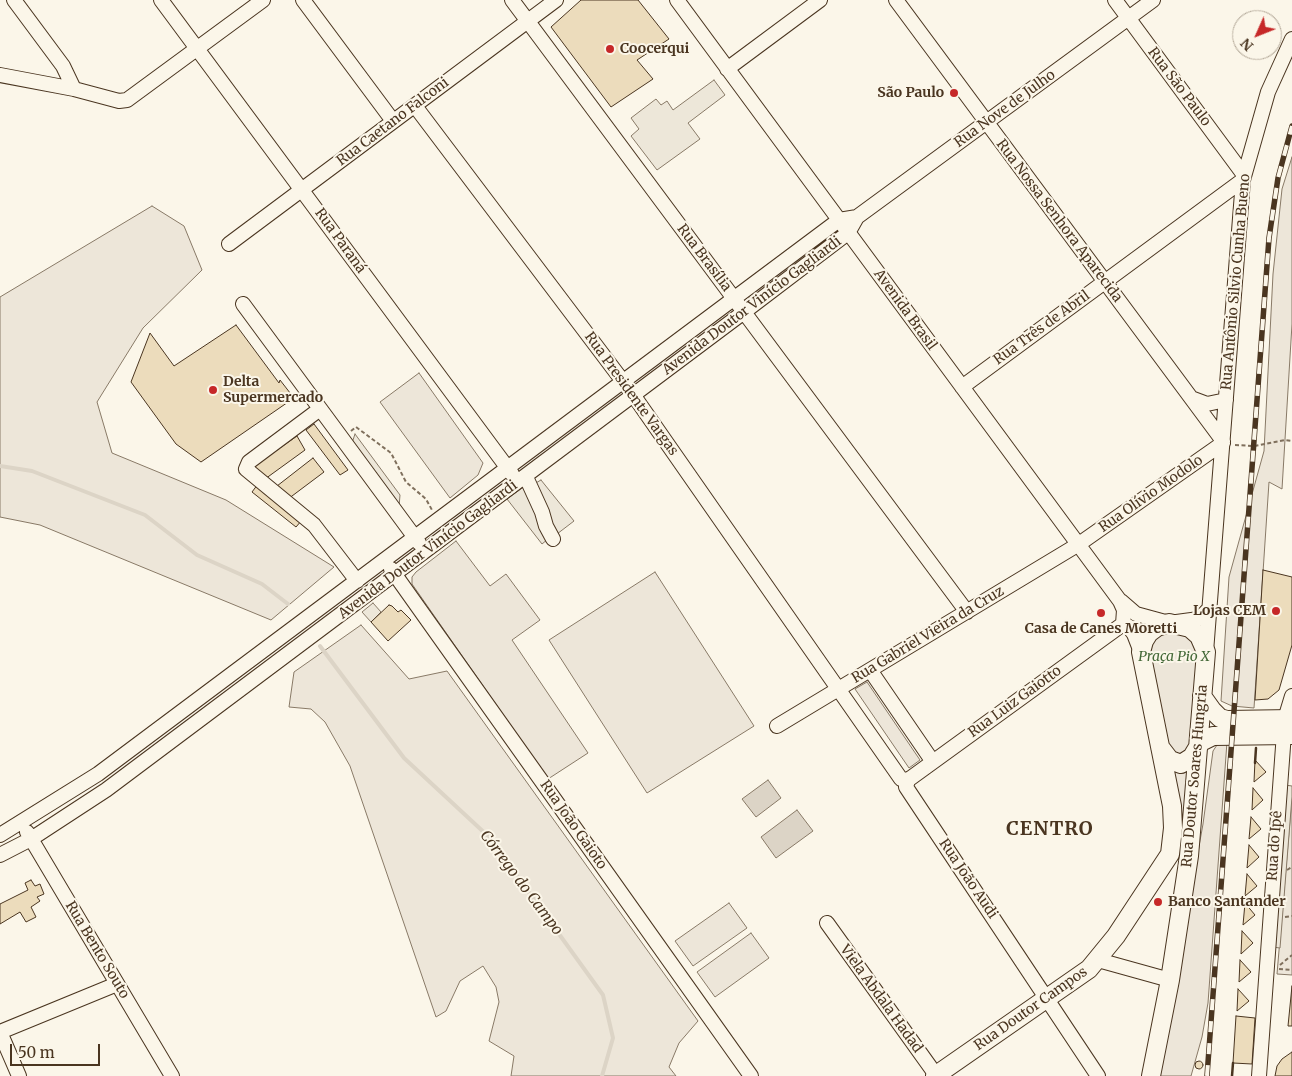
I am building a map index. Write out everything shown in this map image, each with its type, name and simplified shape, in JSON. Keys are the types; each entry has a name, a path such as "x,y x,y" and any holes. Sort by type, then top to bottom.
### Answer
{"main road":[{"path":"1206,652 1199,636 1190,628 1169,622 1149,633 1140,652 1159,747 1170,760 1181,764 1192,757 1206,738 1288,727"},
{"name":"Rua Doutor Soares Hungria","path":"1151,1076 1170,980 1188,856 1206,652"},
{"path":"1202,696 1220,718 1288,727"},
{"path":"1188,856 1195,830 1208,748 1213,740 1223,736"},
{"name":"Rua Doutor Campos","path":"936,1076 1048,998 1098,960 1170,854 1173,828 1172,806 1159,747"}],"street":[{"path":"14,0 63,66 74,89"},
{"name":"Rua Paraná","path":"161,0 507,468 522,480 553,539"},
{"path":"0,74 74,89 119,101 126,100 263,0"},
{"path":"302,0 394,121"},
{"name":"Rua Brasília","path":"512,0 967,612"},
{"name":"Rua Caetano Falconi","path":"229,244 556,0"},
{"name":"Avenida Brasil","path":"677,0 1120,601 1124,610 1123,624"},
{"path":"727,69 820,0"},
{"name":"Rua Nossa Senhora Aparecida","path":"896,0 1223,442"},
{"name":"Rua São Paulo","path":"1115,0 1244,177"},
{"name":"Rua Nove de Julho","path":"848,233 857,217 1153,0"},
{"name":"Rua Antônio Silvio Cunha Bueno","path":"1223,442 1244,177 1268,92 1292,39"},
{"name":"Rua Presidente Vargas","path":"415,106 634,396 838,689"},
{"name":"Rua Três de Abril","path":"962,387 1244,177"},
{"name":"Rua Nove de Julho","path":"839,220 857,217"},
{"name":"Avenida Doutor Vinício Gagliardi","path":"0,835 98,774 839,220"},
{"name":"Avenida Doutor Vinício Gagliardi","path":"0,855 30,839 106,790 634,396 848,233"},
{"path":"243,304 419,543 418,558"},
{"path":"1191,398 1207,404 1226,400"},
{"path":"320,409 247,464 246,469 314,525 357,581"},
{"name":"Rua Olívio Modolo","path":"1079,544 1223,442"},
{"name":"Rua Doutor Soares Hungria","path":"1206,652 1223,442"},
{"name":"Rua Gabriel Vieira da Cruz","path":"778,726 1079,544"},
{"path":"392,554 391,569 395,575"},
{"name":"Rua João Gaioto","path":"395,575 751,1076"},
{"path":"1120,601 1136,614 1169,622 1199,619 1210,608"},
{"path":"1123,624 1128,626 1134,634 1140,652"},
{"name":"Rua Luiz Gaiotto","path":"908,780 1123,624"},
{"path":"870,670 933,762"},
{"name":"Rua João Audi","path":"838,689 900,779 908,780 906,787 1048,998 1098,1076"},
{"name":"Rua do Ipê","path":"1258,1076 1292,696"},
{"path":"187,708 198,722"},
{"name":"Rua Bento Souto","path":"21,823 172,1076"},
{"name":"Viela Abdala Hadad","path":"827,923 936,1076"},
{"path":"1098,960 1170,980"},
{"path":"19,1076 0,1032 117,984"}],"path":[{"path":"341,438 356,428 386,449 394,458 406,482 430,504 438,520"},
{"path":"1223,442 1254,446 1285,440 1292,441"},
{"path":"1276,968 1292,956"}],"green space":[{"path":"1292,157 1292,324 1282,489 1269,482 1254,708 1232,706 1221,701 1229,577 1264,451 1273,274 1282,189"},
{"path":"152,206 184,226 202,270 143,328 97,402 112,453 226,500 334,567 271,620 40,525 0,517 0,297"},
{"path":"419,373 483,463 478,475 450,498 380,402"},
{"path":"456,541 490,586 506,574 540,620 512,640 588,753 548,779 412,584 412,577 416,572"},
{"path":"655,572 754,726 647,793 549,640"},
{"path":"361,625 409,679 447,671 698,1021 679,1043 669,1067 676,1076 511,1076 514,1056 489,1041 499,1002 496,987 483,966 460,981 446,1011 436,1017 350,766 325,722 311,709 289,707 294,672"},
{"name":"Praça Pio X","path":"1180,629 1199,647 1182,858 1170,857 1148,645 1158,632"},
{"path":"867,682 920,760 909,768 855,689"},
{"path":"1227,742 1208,1003 1202,1037 1191,1076 1158,1076 1203,824 1213,751 1217,745"},
{"path":"1292,797 1292,975 1277,974"},
{"path":"729,903 747,928 693,966 675,941"},
{"path":"751,933 769,958 715,997 697,972"}],"shaded area":[{"path":"714,80 725,95 688,123 700,139 657,170 631,136 639,129 631,118 656,99 661,105 667,101 673,110"},
{"path":"355,434 400,495 399,507 352,443"},
{"path":"541,480 574,521 557,534 534,484"},
{"path":"525,486 548,539 542,544 507,499"},
{"path":"373,603 381,612 371,622 362,612"},
{"path":"768,780 781,798 756,817 742,799"},
{"path":"1285,785 1292,786 1292,797 1280,948 1272,947"},
{"path":"797,810 813,831 776,858 761,837"}],"building":[{"name":"Coocerqui","path":"581,0 638,0 669,39 637,60 653,79 611,107 551,27"},
{"name":"Delta Supermercado","path":"236,325 279,383 280,380 294,398 201,462 176,444 131,382 150,333 174,366"},
{"path":"314,424 348,470 340,475 306,430"},
{"path":"297,436 305,450 265,479 254,466"},
{"path":"313,458 324,472 288,499 277,486"},
{"path":"258,484 302,520 296,527 252,492"},
{"name":"Lojas CEM","path":"1263,570 1292,577 1292,645 1279,690 1268,699 1255,700"},
{"path":"389,605 398,612 401,610 411,620 388,641 371,622"},
{"path":"1255,760 1266,772 1254,782"},
{"path":"1253,788 1263,800 1252,810"},
{"path":"1251,817 1261,829 1249,839"},
{"path":"1249,845 1259,857 1247,868"},
{"path":"1247,874 1257,886 1245,896"},
{"path":"31,880 35,886 40,884 44,894 37,897 40,901 31,907 36,917 26,922 20,912 0,924 0,904 28,890 25,883"},
{"path":"1245,903 1255,915 1243,925"},
{"path":"1242,931 1253,943 1241,954"},
{"path":"1240,960 1251,972 1239,982"},
{"path":"1292,986 1292,1026 1288,1026"},
{"path":"1238,989 1249,1001 1237,1011"},
{"path":"1236,1016 1255,1018 1252,1064 1233,1063"},
{"path":"1292,1052 1292,1076 1275,1076 1277,1066 1282,1059"},
{"path":"1199,1061 1203,1065 1199,1069 1195,1065"}],"waterway":[{"name":"Córrego do Campo","path":"0,466 32,471 145,515 197,555 262,584 288,604"},
{"name":"Córrego do Campo","path":"320,646 404,758 489,837 603,995 613,1038 602,1076"}],"railway":[{"path":"1207,1076 1269,238 1278,178 1292,126"}],"wall":[{"path":"1255,763 1256,748"},
{"path":"1232,1076 1233,1063"}],"place":[{"name":"Coocerqui","path":"610,49"},
{"name":"São Paulo","path":"954,93"},
{"name":"Delta Supermercado","path":"213,390"},
{"name":"Lojas CEM","path":"1276,611"},
{"name":"Casa de Canes Moretti","path":"1101,613"},
{"name":"Banco Santander","path":"1158,902"}],"district":[{"name":"CENTRO","path":"1050,830"}]}
